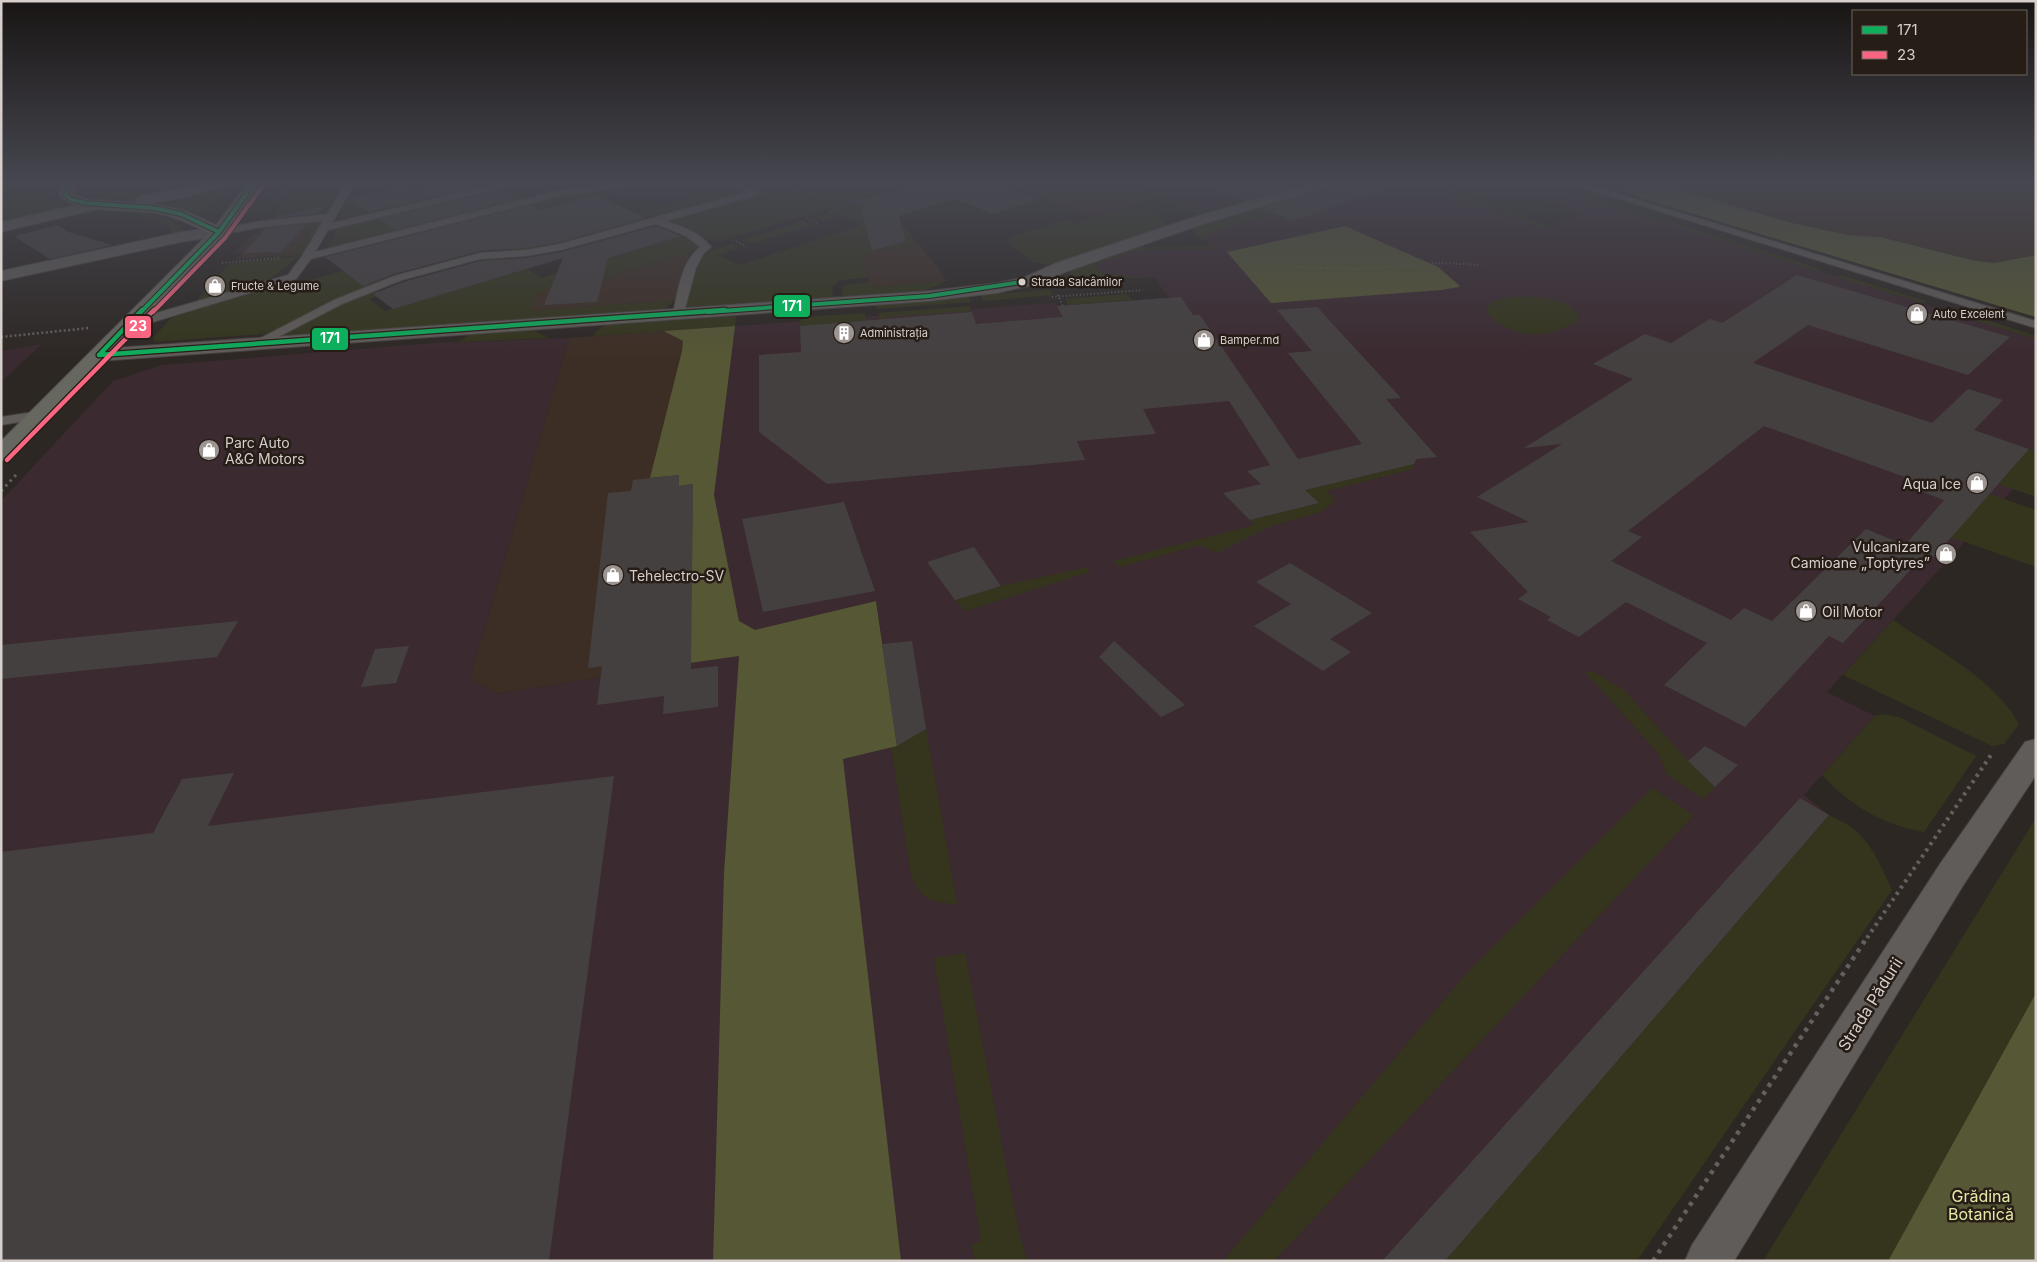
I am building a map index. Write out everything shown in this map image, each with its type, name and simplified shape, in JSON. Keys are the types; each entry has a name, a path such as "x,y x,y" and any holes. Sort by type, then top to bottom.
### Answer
{"main road":[{"path":"1,454 210,241"}],"street":[{"path":"1,276 163,241"},
{"path":"99,355 929,296 1022,282 1048,275 1070,264 1138,241"},
{"name":"Strada Pădurii","path":"1708,1261 1952,874 2036,750"}],"lane":[{"path":"129,325 292,277 317,241"},
{"path":"308,256 368,241"},
{"path":"255,344 338,302 398,278 480,256 540,252 580,241"},
{"path":"679,314 689,274 697,254 706,247 701,241"},
{"path":"1762,241 2036,325"},
{"path":"1,421 40,415"}],"path":[{"path":"735,241 746,246"},
{"path":"217,264 308,256"},
{"path":"1292,267 1359,268 1443,263 1481,266"},
{"path":"1,337 95,327"},
{"path":"1652,1261 1991,754"}],"shaded area":[{"path":"245,241 303,241 293,254 237,259 242,253 235,253"},
{"path":"1207,241 1723,241 2036,339 2036,464 1827,692 1875,716 1804,795 1829,815 1445,1261 1,1261 1,501 113,381 162,365 435,343 569,338 470,678 496,694 881,633 876,601 755,630 739,621 714,495 735,326 1056,303 1067,324 1143,318 1132,300 1169,298 1155,278 1102,274 1095,264 1139,250 1214,249"},
{"path":"1840,241 2036,241 2036,297"},
{"path":"919,245 943,274 946,281 872,287 861,258 873,251"},
{"path":"689,252 688,263 675,300 530,311 538,294 555,287 587,283"},
{"name":"Tehelectro-SV","path":"735,326 714,495 881,633 496,694 470,678 569,338"},
{"path":"42,344 1,382 1,351"}],"green space":[{"path":"303,241 310,241 302,255 231,261 293,254"},
{"path":"331,241 365,241 326,251"},
{"path":"469,241 574,241 530,250 475,250 380,277 381,281 340,298 278,329 263,334 155,342 153,338 169,320 177,316 250,292 284,287 437,246"},
{"path":"665,241 694,241 697,242 699,247 689,252 587,283 555,287 538,294 531,311 675,300 663,310 292,336 285,335 284,333 375,288 384,294 369,299 385,311 518,272 487,264 480,260 489,258 507,259 515,262 535,256 544,261 524,267 542,278"},
{"path":"745,241 762,241 752,244"},
{"path":"814,241 916,241 919,245 873,251 862,258 868,277 838,281 832,287 833,298 684,309 703,253 732,244 739,248 719,255 740,265"},
{"path":"1009,241 1123,241 1047,265 1032,261 1008,243"},
{"path":"1277,241 1379,241 1438,267 1459,287 1271,303 1227,252"},
{"path":"1722,241 1732,241 1821,269 1818,271"},
{"path":"1783,241 1895,241 1971,260 1994,263 2036,255 2036,317"},
{"path":"1212,246 1215,249 1139,250 1095,264 1102,274 1154,278 1080,278 1073,277 1067,271 1136,247"},
{"path":"300,256 268,280 194,303 229,264"},
{"path":"1841,275 1926,301 1923,303 1837,277"},
{"path":"946,281 923,290 896,295 843,297 842,289 844,285 870,282 872,287"},
{"path":"1050,290 1053,295 983,301 981,295"},
{"path":"1127,294 1132,300 1068,305 1065,299"},
{"path":"969,297 971,302 876,309 876,305"},
{"path":"1511,297 1539,297 1559,301 1575,310 1579,317 1577,322 1559,330 1542,334 1515,331 1494,320 1486,310 1493,301"},
{"path":"970,306 972,311 886,317 886,319 880,320 879,313"},
{"path":"1945,307 2036,336 2036,339 1942,310"},
{"path":"865,313 867,321 800,326 800,321 804,317"},
{"path":"736,316 735,326 594,336 596,331 606,325"},
{"path":"735,326 714,495 739,621 755,630 876,601 897,746 843,759 901,1261 713,1261 724,873 739,656 690,663 693,484 679,486 679,475 650,478 683,341 664,331"},
{"path":"532,330 549,338 458,342 471,334"},
{"path":"2029,449 2036,451 2036,497 1998,484"},
{"path":"1414,464 1413,469 1327,491 1335,501 1321,512 1271,526 1217,553 1200,545 1120,567 1114,561 1254,525 1250,520 1318,503 1305,490"},
{"path":"1989,494 2036,510 2036,567 1945,535"},
{"path":"1088,567 1089,572 966,611 955,600 1001,586"},
{"path":"1893,620 1962,666 1995,692 2019,724 2004,744 1992,746 1843,675"},
{"path":"1585,672 1594,672 1624,690 1688,761 1715,787 1703,799 1666,774 1659,754"},
{"path":"1882,714 1899,717 1976,756 1924,832 1881,819 1868,812 1844,796 1822,775 1875,716"},
{"path":"926,729 957,904 940,903 923,895 911,875 891,747 897,746"},
{"path":"1652,788 1694,815 1274,1261 1223,1261 1466,974"},
{"path":"1829,815 1851,827 1870,847 1892,890 1637,1261 1445,1261"},
{"path":"2036,818 2036,993 1888,1261 1763,1261"},
{"path":"965,953 1019,1233 1028,1261 975,1261 971,1245 981,1241 934,958"},
{"name":"Grădina Botanică","path":"2036,993 2036,1261 1888,1261"}],"building":[{"path":"22,241 99,241 113,245 50,259"},
{"path":"255,241 291,241 281,252 244,253"},
{"path":"389,241 564,241 526,248 480,251 394,274 363,286 325,257"},
{"path":"602,241 665,241 608,258 597,302 544,305 563,258 393,309 373,294 403,282 480,261 526,258 561,252"},
{"path":"869,241 906,241 906,241 872,251"},
{"path":"1797,275 2010,337 1968,375 1808,325 1753,363 1932,423 1968,389 2003,400 1974,430 2029,449 1934,557 1925,554 1843,643 1829,636 1745,727 1664,685 1707,643 1626,602 1579,637 1547,620 1551,617 1518,599 1528,592 1470,532 1529,522 1477,497 1562,444 1524,448 1633,379 1593,364 1645,334 1671,343 1710,319 1722,323","holes":["1764,426 1921,483 1915,489 1944,500 1905,545 1866,529 1772,621 1744,608 1731,620 1611,561 1642,537 1628,531"]},
{"path":"1181,297 1193,315 1200,315 1298,459 1362,444 1288,353 1312,351 1277,310 1317,307 1401,398 1386,399 1437,457 1416,459 1414,464 1305,490 1319,503 1250,520 1223,493 1261,484 1247,471 1270,465 1229,401 1143,409 1156,434 1077,441 1085,460 827,484 759,432 759,355 801,352 800,326 972,312 976,324 1063,317 1057,306"},
{"path":"679,475 679,486 693,484 691,669 718,666 718,707 663,714 664,696 597,705 602,666 588,668 608,493 631,491 633,480"},
{"path":"844,502 875,591 763,612 742,519"},
{"path":"974,547 1001,586 955,600 927,562"},
{"path":"1290,563 1372,613 1330,639 1351,652 1323,671 1254,626 1291,604 1256,582"},
{"path":"238,621 217,657 1,679 1,645"},
{"path":"912,641 926,729 897,746 882,644"},
{"path":"1114,641 1185,705 1161,717 1099,657"},
{"path":"409,646 396,683 361,687 375,649"},
{"path":"1705,746 1738,765 1715,787 1688,761"},
{"path":"234,773 208,826 614,776 549,1261 1,1261 1,852 153,833 182,779"},
{"path":"1800,798 1829,815 1445,1261 1382,1261"}],"transit line":[{"name":"171","path":"99,355 210,241"},
{"name":"23","path":"7,460 222,241"},
{"name":"171","path":"99,355 929,296 1022,282"}],"place":[{"name":"Strada Salcâmilor","path":"1022,282"},
{"name":"Fructe & Legume","path":"215,286"},
{"name":"Auto Excelent","path":"1917,314"},
{"name":"Administrația","path":"844,333"},
{"name":"Bamper.md","path":"1204,340"},
{"name":"Parc Auto A&G Motors","path":"209,450"},
{"name":"Aqua Ice","path":"1977,483"},
{"name":"Vulcanizare Camioane „Toptyres”","path":"1946,554"},
{"name":"Tehelectro-SV","path":"613,575"},
{"name":"Oil Motor","path":"1806,611"}]}
